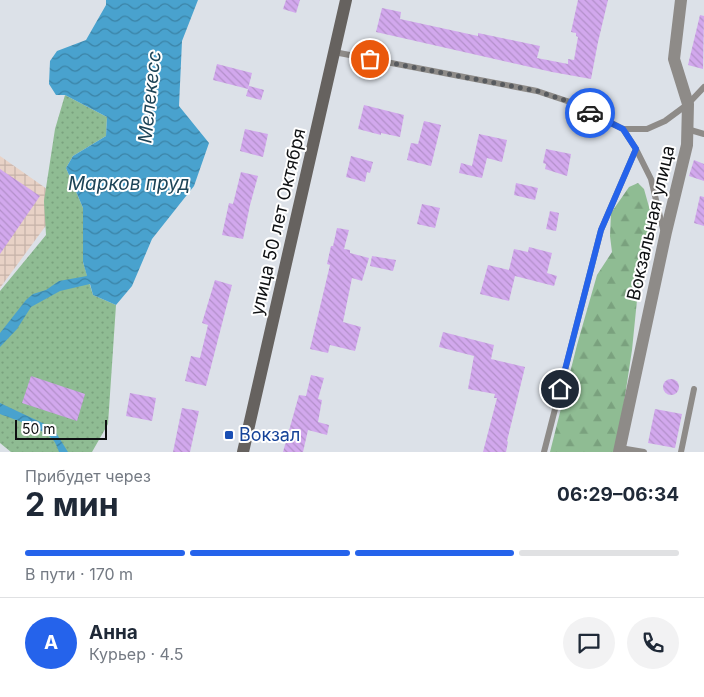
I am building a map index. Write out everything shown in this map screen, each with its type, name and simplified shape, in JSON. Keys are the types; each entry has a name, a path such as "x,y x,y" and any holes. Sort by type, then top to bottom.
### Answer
{"main road":[{"name":"улица 50 лет Октября","path":"243,452 346,0"}],"street":[{"name":"Вокзальная улица","path":"619,450 665,237 687,146 688,104 674,60 681,0"}],"lane":[{"path":"334,52 537,91 573,103 623,129 647,129 665,121 688,104 704,87"},
{"path":"623,129 636,149 651,179 665,237"},
{"path":"687,129 704,134"},
{"path":"544,452 601,230 636,149"},
{"path":"681,452 694,389"},
{"path":"619,450 644,452"}],"shaded area":[{"path":"0,156 64,201 0,288"}],"green space":[{"path":"65,95 107,117 106,136 73,156 66,168 83,208 83,262 93,295 116,305 108,424 92,452 11,452 0,443 0,291 46,235 44,201 55,129"},
{"path":"638,183 644,189 654,225 649,244 641,260 632,350 618,442 614,452 550,452 597,275 612,252 610,236 611,213 629,187"}],"water":[{"name":"Марков пруд","path":"106,0 198,0 182,41 179,106 209,143 194,186 152,239 132,286 116,305 93,295 90,284 60,291 31,307 17,329 0,347 0,333 33,294 46,290 59,281 87,276 83,262 83,208 66,168 73,156 106,136 107,117 65,95 56,95 49,84 50,61 57,51 86,40 106,5"},
{"path":"0,403 53,428 68,452 59,452 54,441 43,432 0,414"}],"building":[{"path":"286,0 300,0 296,13 283,9"},
{"path":"578,0 608,0 591,79 376,32 382,8 401,12 400,19 478,36 478,33 540,46 537,58 568,64 568,59 574,60 578,37 576,33 571,32"},
{"path":"700,15 704,16 703,69 688,65"},
{"path":"217,64 252,73 248,89 213,80"},
{"path":"249,86 264,90 261,100 246,96"},
{"path":"364,105 404,115 400,137 381,133 381,135 358,129"},
{"path":"424,121 441,125 431,166 407,160 411,143 418,144"},
{"path":"245,129 268,134 263,157 240,151"},
{"path":"479,134 507,140 502,162 487,158 482,178 459,173 461,163 472,166"},
{"path":"546,149 571,154 567,176 545,169 546,164 543,163"},
{"path":"351,156 373,162 370,173 367,172 365,182 346,177"},
{"path":"694,160 704,164 704,181 689,176"},
{"path":"0,169 40,196 0,254"},
{"path":"241,172 258,176 243,239 222,235 229,203 233,204"},
{"path":"516,183 538,188 535,200 514,195"},
{"path":"700,196 704,197 704,226 694,223"},
{"path":"422,204 440,208 435,228 417,224"},
{"path":"550,211 559,213 556,231 546,229"},
{"path":"337,228 349,230 344,249 350,250 350,253 369,258 362,281 352,278 343,322 361,327 355,351 330,345 328,353 310,349 330,265 327,264 331,246 333,246"},
{"path":"529,247 552,253 547,273 557,276 554,286 515,276 509,301 480,294 488,265 509,270 514,249 528,252"},
{"path":"372,256 396,260 393,271 370,266"},
{"path":"215,280 232,285 206,386 185,381 191,356 200,358 208,325 202,323"},
{"path":"443,332 494,345 491,359 525,367 506,452 483,452 497,398 494,398 495,394 468,389 474,356 439,347"},
{"path":"311,375 324,378 318,399 322,400 318,422 329,425 327,435 308,430 303,452 283,452 299,395 306,396"},
{"path":"31,376 85,394 77,421 22,403"},
{"path":"671,379 679,387 671,395 663,387"},
{"path":"130,393 156,398 152,421 126,416"},
{"path":"182,408 199,411 190,452 173,452"},
{"path":"655,409 682,414 675,448 648,443"}],"way so far":[{"path":"370,59 537,91 573,103 590,113"}],"place":[{"name":"Вокзал","path":"229,435"}],"route":[{"path":"560,389 601,230 636,149 623,129 590,113"}],"water label":[{"name":"Мелекесс","path":"149,97"}]}
